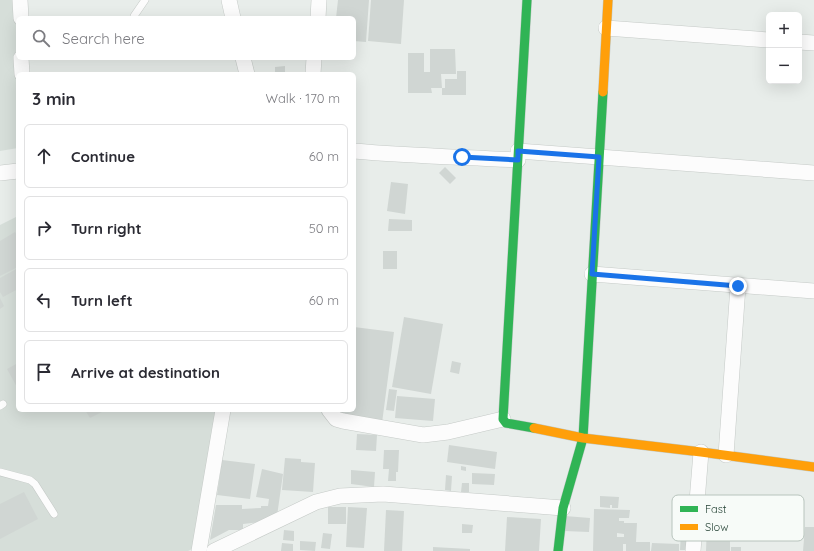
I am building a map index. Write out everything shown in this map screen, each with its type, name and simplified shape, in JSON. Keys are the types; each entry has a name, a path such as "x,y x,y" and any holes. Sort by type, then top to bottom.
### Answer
{"street":[{"path":"20,0 21,16"},
{"path":"229,0 233,16"},
{"path":"318,16 319,0"},
{"path":"527,0 503,419 506,423 583,438 814,467"},
{"path":"558,551 563,508 583,438 608,0"},
{"path":"606,28 766,40"},
{"path":"802,42 814,43"},
{"path":"21,60 22,72"},
{"path":"244,60 246,72"},
{"path":"313,72 314,60"},
{"path":"356,151 383,154 462,157 599,157 814,173"},
{"path":"0,173 16,171"},
{"path":"592,274 814,291"},
{"path":"726,456 738,286"},
{"path":"199,551 223,412"},
{"path":"331,412 336,419 343,422 423,435 448,432 503,419"},
{"path":"698,495 701,452"},
{"path":"214,551 316,502 340,496 383,494 563,508"},
{"path":"694,551 695,541"}],"lane":[{"path":"134,16 145,0"},
{"path":"0,472 30,480 35,484 54,514"}],"shaded area":[{"path":"0,0 19,0 18,16 16,16 16,60 18,60 18,72 16,72 16,148 0,151"},
{"path":"16,217 16,412 217,412 192,549 188,551 0,551 0,225"}],"building":[{"path":"338,0 369,0 366,42 356,41 356,16 336,16"},
{"path":"371,0 404,0 401,44 368,41"},
{"path":"430,49 455,49 456,74 441,74 442,88 431,88 432,93 408,93 408,53 424,53 424,72 430,72"},
{"path":"285,66 285,72 275,72 275,67"},
{"path":"457,71 466,71 466,95 442,95 442,88 445,88 445,79 457,79"},
{"path":"445,167 456,178 450,184 439,173"},
{"path":"391,182 408,184 405,214 387,211"},
{"path":"389,219 412,220 412,231 388,231"},
{"path":"15,232 16,234 16,268 0,276 0,241"},
{"path":"383,251 397,251 397,269 383,269"},
{"path":"16,269 16,290 3,297 0,292 0,278"},
{"path":"0,298 4,306 0,309"},
{"path":"404,317 443,324 431,394 392,387"},
{"path":"356,327 394,332 382,423 338,418 339,412 356,412"},
{"path":"452,361 461,363 459,374 450,372"},
{"path":"16,364 16,385 7,369"},
{"path":"389,389 397,390 394,411 386,410"},
{"path":"397,396 435,399 433,421 395,418"},
{"path":"86,412 102,412 90,418"},
{"path":"357,434 377,435 376,451 356,450"},
{"path":"449,445 497,452 495,469 447,462"},
{"path":"384,450 399,450 396,481 388,481 389,469 383,469"},
{"path":"285,458 301,459 301,462 315,463 313,492 282,490"},
{"path":"222,460 255,464 250,499 217,495"},
{"path":"461,466 466,467 466,471 461,470"},
{"path":"262,469 283,474 277,516 261,522 243,524 243,530 229,530 210,540 216,505 242,505 242,509 268,506 269,499 256,497"},
{"path":"351,470 375,472 374,487 351,484"},
{"path":"472,473 495,474 494,485 472,484"},
{"path":"446,475 452,476 451,491 445,490"},
{"path":"462,483 469,483 469,492 461,492"},
{"path":"24,492 38,519 0,539 0,504"},
{"path":"600,496 619,497 618,508 612,508 612,505 610,505 610,508 600,507"},
{"path":"328,507 346,507 346,524 328,524"},
{"path":"348,507 367,508 364,548 346,547"},
{"path":"594,509 630,510 629,518 619,518 619,521 624,521 624,523 637,523 636,542 650,542 650,551 626,551 626,544 623,544 623,551 593,551","holes":["617,533 624,534 624,537 617,537"]},
{"path":"386,510 404,511 402,551 384,551"},
{"path":"565,516 590,518 589,532 564,531"},
{"path":"507,517 541,519 539,551 505,551"},
{"path":"462,524 473,525 472,533 462,533"},
{"path":"805,527 814,527 814,551 803,551"},
{"path":"284,530 294,531 294,541 283,540"},
{"path":"323,533 332,534 330,549 321,548"},
{"path":"300,541 316,542 315,551 300,550"},
{"path":"680,541 687,541 687,549 680,550"},
{"path":"706,541 730,541 730,551 706,551"},
{"path":"282,543 293,544 293,551 281,551"},
{"path":"652,543 679,544 679,551 651,551"},
{"path":"433,547 470,549 470,551 433,551"},
{"path":"731,547 741,547 741,551 731,551"}],"traffic: fast":[{"path":"527,0 503,419 506,423 534,428"},
{"path":"558,551 563,508 583,438 603,92"}],"traffic: slow":[{"path":"603,92 608,0"},
{"path":"534,428 583,438 814,467"}],"route":[{"path":"462,157 518,160 518,151 599,157 592,274 738,286"}]}
